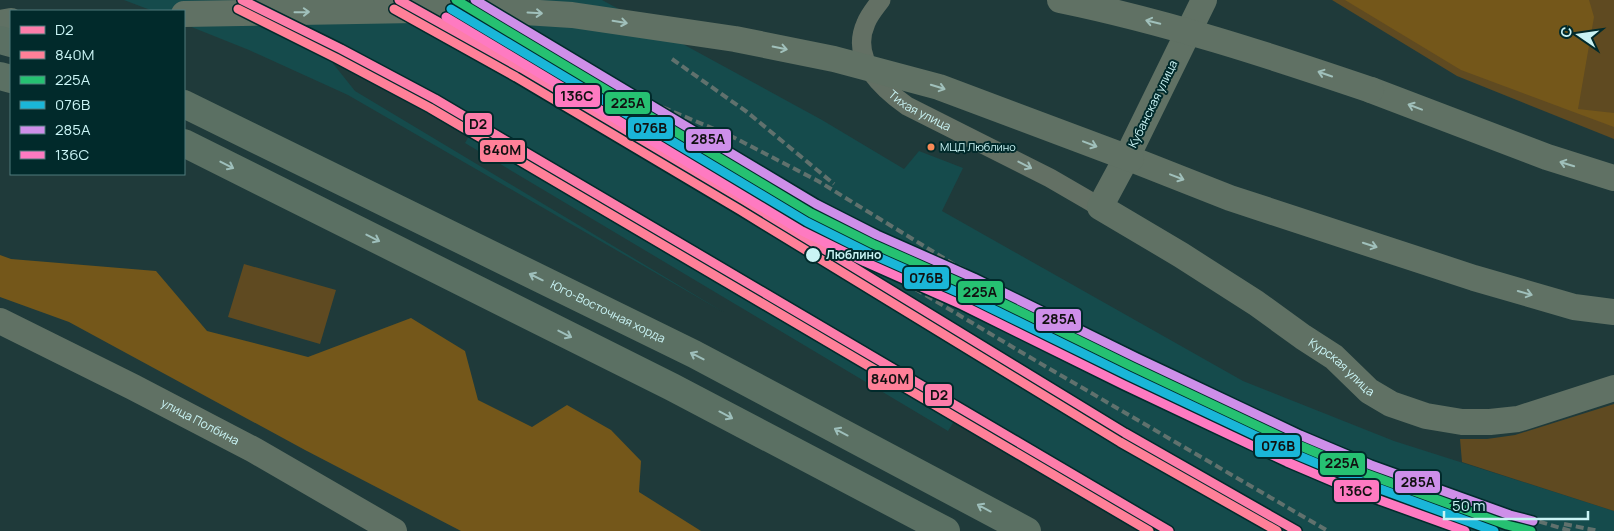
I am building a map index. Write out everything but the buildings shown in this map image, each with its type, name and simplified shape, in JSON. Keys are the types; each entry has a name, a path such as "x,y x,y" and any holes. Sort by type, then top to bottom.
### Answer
{"main road":[{"path":"1060,0 1102,8 1204,34 1371,90 1547,157 1614,178"},
{"name":"Кубанская улица","path":"1100,207 1128,155 1204,0"},
{"path":"185,14 475,9 572,15 735,39 834,59 939,87 1022,117 1230,198 1324,230 1474,278 1565,304 1614,312"},
{"name":"Юго-Восточная хорда","path":"185,104 694,354 1027,531"},
{"path":"185,144 672,387 946,531"},
{"path":"1128,155 1122,174 1121,197 1140,221 1181,255"},
{"name":"Курская улица","path":"1100,207 1181,255 1334,357 1369,391 1391,404 1426,416 1462,422 1490,422 1518,419 1614,388"},
{"name":"улица Полбина","path":"0,321 133,386 254,450 394,531"}],"street":[{"name":"Тихая улица","path":"881,0 866,22 862,35 862,51 866,65 876,80 891,95 907,106 1042,174 1100,207"}],"shaded area":[{"path":"124,0 602,0 822,120 904,169 919,151 963,168 942,211 1243,381 1394,441 1614,511 1614,531 1146,531 956,418 948,431 465,143 469,136 331,61 355,91 725,313 348,95 249,50 185,24 185,10 150,10"},
{"path":"1332,0 1614,0 1614,139 1457,76"},
{"path":"1345,0 1589,0 1594,17 1578,109 1614,113 1614,127 1461,70"},
{"path":"0,255 11,259 156,271 207,331 308,357 411,318 465,351 478,400 532,427 567,405 611,430 641,461 639,492 701,531 461,531 305,450 69,322 0,297"},
{"path":"244,264 336,290 320,344 228,317"},
{"path":"1614,404 1614,511 1462,462 1460,439 1487,439 1515,435"}],"railway":[{"path":"431,0 1026,355 1328,531"},
{"path":"533,45 602,82 731,136 818,181 955,265 1301,434 1373,464 1448,491 1510,513 1571,531"},
{"path":"672,59 747,112 834,184"},
{"path":"1564,524 1599,531"}],"transit line":[{"name":"D2","path":"242,0 341,49 435,99 1169,531"},
{"name":"D2","path":"399,0 521,68 745,201 1125,433 1297,531"},
{"name":"225А","path":"456,0 811,213 873,244 970,287 1296,444 1367,474 1507,525 1531,531"},
{"name":"285А","path":"475,0 816,204 877,235 974,278 1300,435 1371,465 1510,515 1533,521"},
{"name":"840М","path":"238,9 430,108 1149,531"},
{"name":"840М","path":"394,9 516,77 740,210 1120,442 1277,531"},
{"name":"076В","path":"451,9 807,222 869,253 966,296 1292,453 1364,483 1494,531"},
{"name":"136С","path":"446,17 802,231 865,262 962,305 1124,385 1287,462 1360,493 1465,531"}],"place":[{"name":"МЦД Люблино","path":"931,147"},
{"name":"Люблино","path":"813,255"}]}
